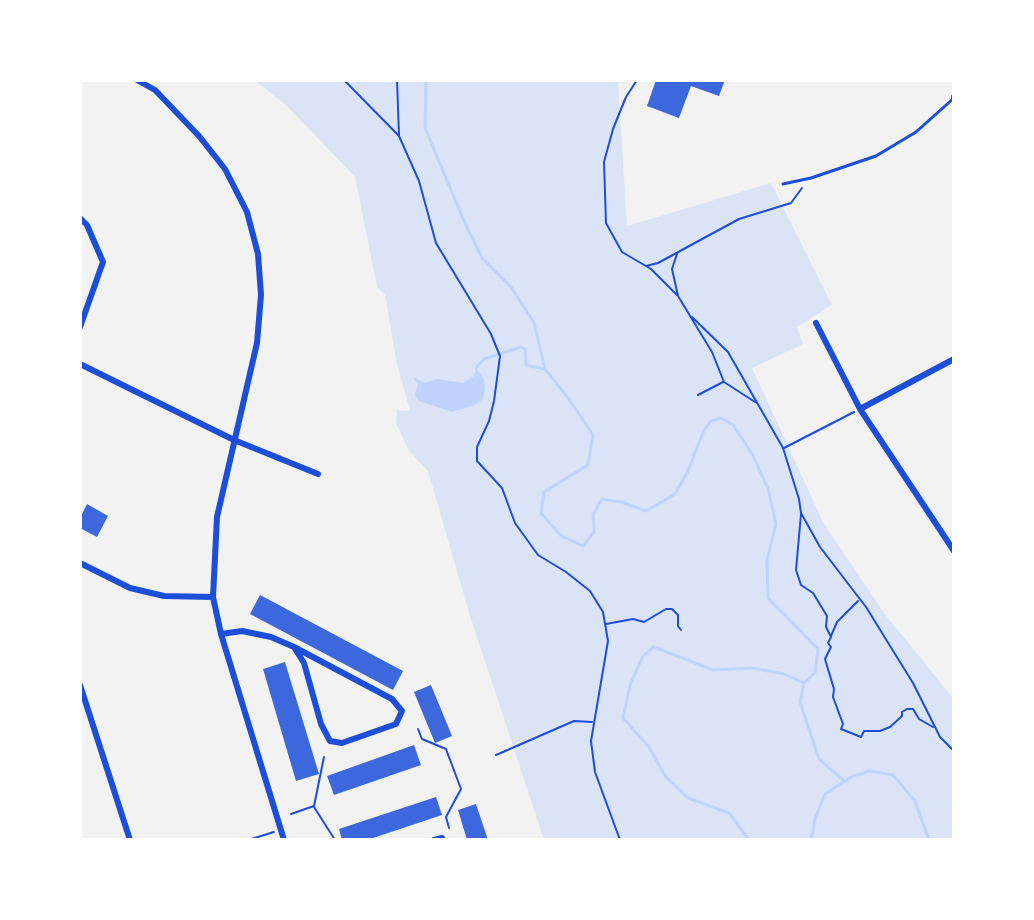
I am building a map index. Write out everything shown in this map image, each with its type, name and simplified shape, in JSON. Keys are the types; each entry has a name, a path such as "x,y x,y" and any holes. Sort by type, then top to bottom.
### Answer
{"street":[{"path":"137,80 155,90 199,136 225,169 247,212 258,254 261,295 257,343 217,517 213,597 221,634 284,840"},
{"path":"80,218 87,225 103,262 80,327"},
{"path":"816,323 860,409 954,551"},
{"path":"860,409 954,359"},
{"path":"80,364 234,440 318,474"},
{"path":"80,563 130,588 164,596 213,597"},
{"path":"221,634 242,631 271,637 294,647 392,699 402,711 396,724 342,743 330,741 321,724 304,663 294,647"},
{"path":"80,685 130,840"},
{"path":"434,840 442,840"}],"lane":[{"path":"783,184 876,156 916,132 954,98"}],"path":[{"path":"344,80 399,136 419,181 436,243 491,334 500,356 489,421 477,447 477,461 502,488 515,523 526,541 548,563 566,572 590,591 603,612 608,641 591,741 595,772 620,840"},
{"path":"397,80 399,136"},
{"path":"637,80 626,97 613,129 604,162 606,223 622,252 654,272 678,296 712,352 724,382 756,403"},
{"path":"645,266 658,263 739,219 791,203 811,178"},
{"path":"677,253 672,269 678,296"},
{"path":"654,272 658,263"},
{"path":"692,317 728,352 783,448 801,513 796,570 801,585 813,593 827,616 826,627 831,637"},
{"path":"698,395 724,382"},
{"path":"783,448 860,409"},
{"path":"801,513 820,547 860,600 913,683 936,729 954,751"},
{"path":"860,600 840,617 828,643 831,651 825,659 843,731 849,730 861,737 864,731 880,731 890,727 907,709 913,709 923,723 936,729"},
{"path":"605,624 633,619 644,622 666,609 672,609 678,615 681,630"},
{"path":"496,755 574,721 592,722"},
{"path":"418,729 422,739 446,749 461,789 446,817 449,828"},
{"path":"324,757 314,806 335,840"},
{"path":"291,814 314,806"},
{"path":"248,840 280,830"}],"shaded area":[{"path":"254,80 618,80 627,226 771,183 832,305 797,327 803,344 752,368 823,522 884,613 954,699 954,840 544,840 470,616 428,471 409,451 396,423 397,410 410,411 397,364 385,295 377,287 355,177 287,106"}],"water":[{"path":"476,368 484,379 485,388 483,399 473,406 452,412 419,401 415,395 416,378 424,383 437,379 463,383 474,376"}],"building":[{"path":"656,80 725,80 719,96 691,86 679,118 647,106"},
{"path":"87,504 108,516 97,537 80,528 80,518"},
{"path":"260,595 403,671 393,690 250,614"},
{"path":"285,662 319,774 296,781 263,669"},
{"path":"431,685 452,736 435,743 414,692"},
{"path":"414,745 421,765 334,795 327,776"},
{"path":"436,797 442,815 367,840 342,840 339,829"},
{"path":"476,804 488,840 467,840 458,810"}],"waterway":[{"path":"426,80 425,128 464,221 482,258 511,287 534,323 545,369 593,435 588,465 544,492 541,513 561,536 583,546 594,532 593,514 602,499 646,511 675,494 704,430 711,421 721,418 733,425 752,454 768,489 776,524 767,560 768,598 818,649 815,673 804,683 784,674 752,668 713,670 654,647 643,656 630,685 623,718 649,747 665,776 688,798 729,813 749,840"},
{"path":"476,368 484,359 521,347 525,349 526,365 545,369"},
{"path":"804,683 800,702 819,759 844,781"},
{"path":"811,840 825,794 853,776 870,771 893,775 915,801 929,840"}]}
